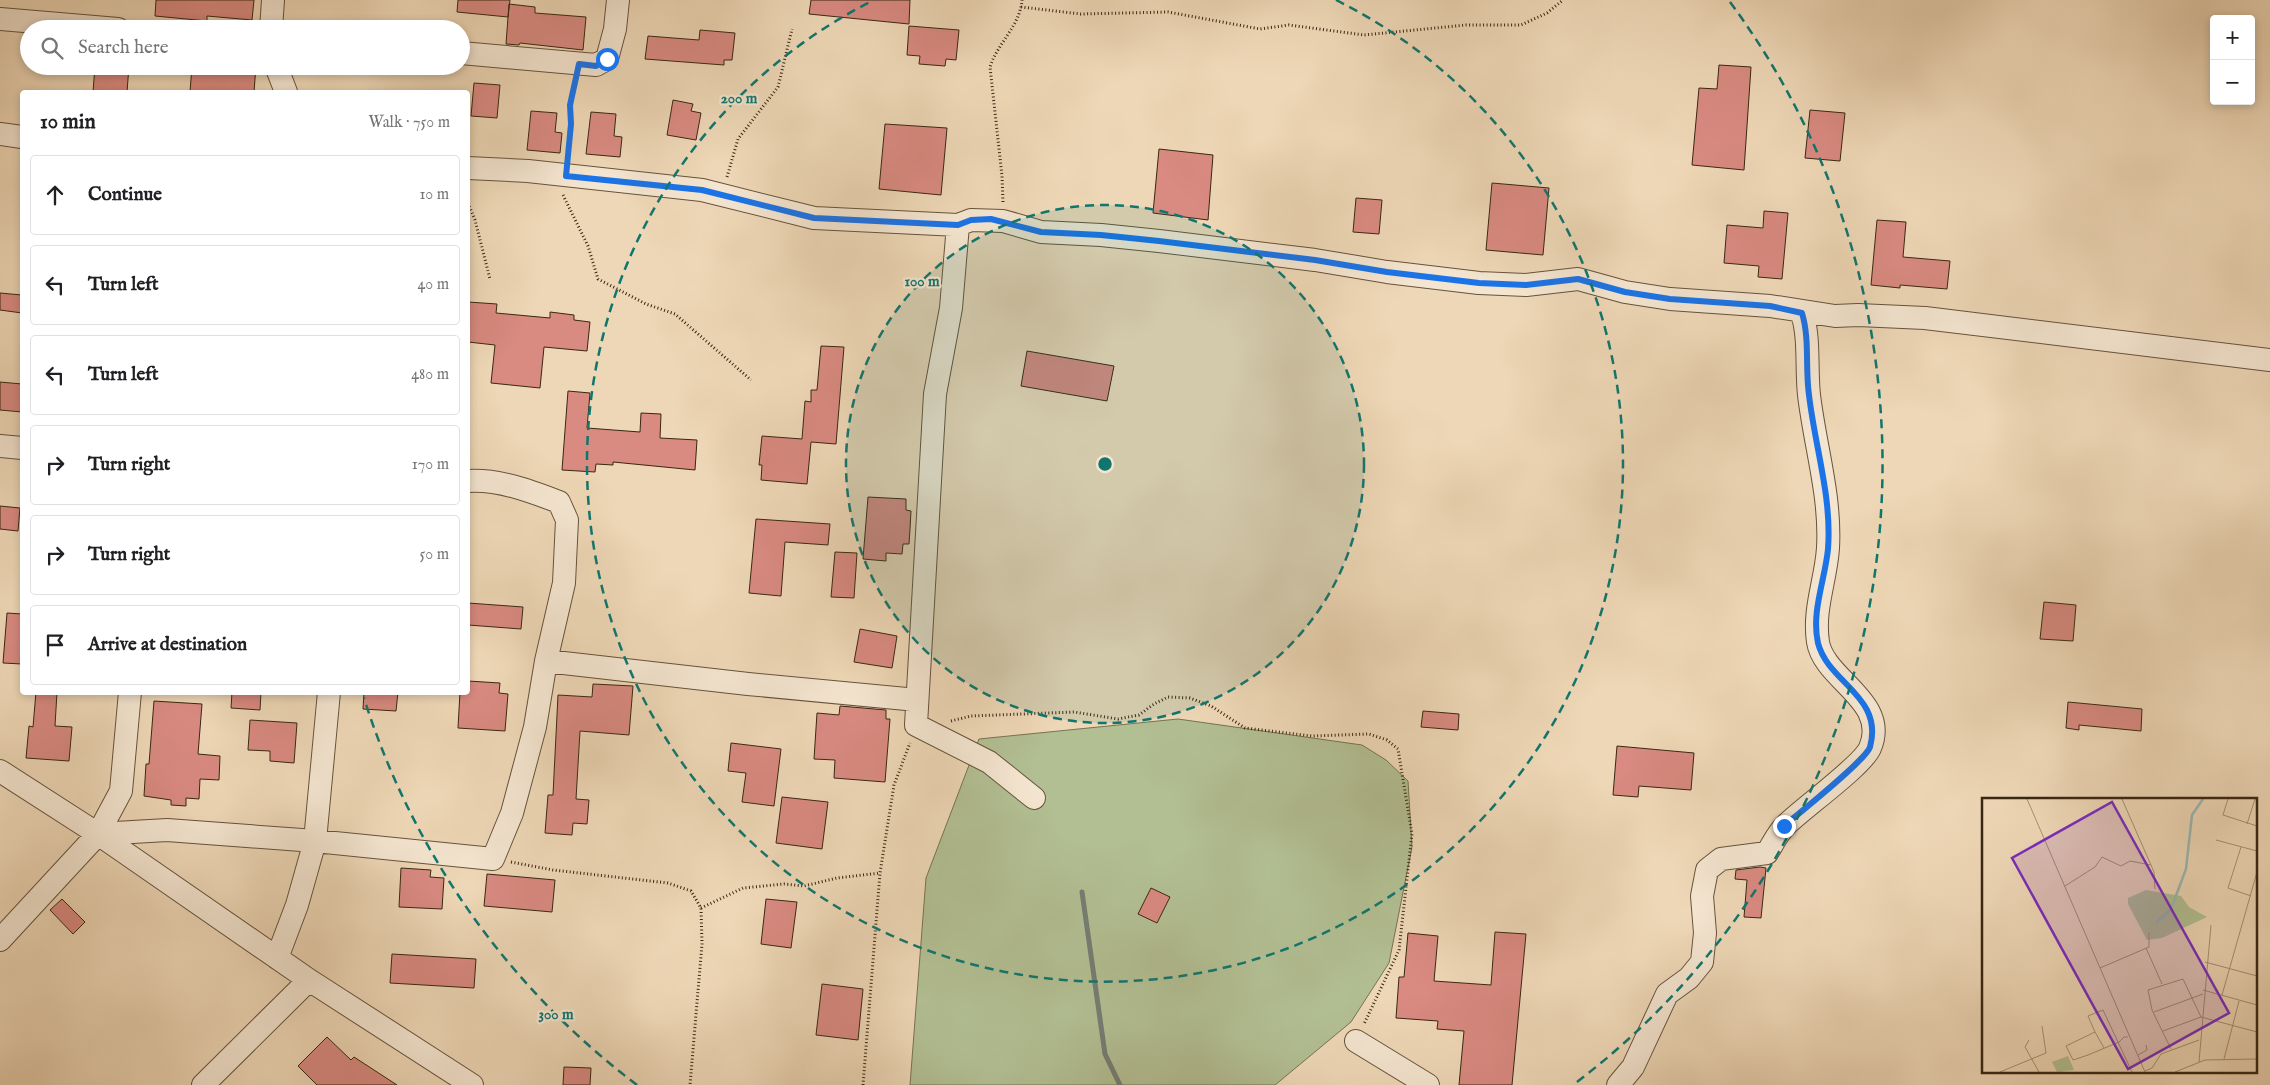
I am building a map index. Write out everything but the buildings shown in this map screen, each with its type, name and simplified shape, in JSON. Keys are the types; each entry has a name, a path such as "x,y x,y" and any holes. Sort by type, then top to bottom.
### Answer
{"street":[{"path":"272,20 273,0"},
{"path":"470,54 596,66 607,59 618,0"},
{"path":"0,19 20,21"},
{"path":"279,75 285,90"},
{"path":"0,134 20,137"},
{"path":"470,168 528,172 722,194 814,218 958,225 971,220 1003,221 1041,232 1101,235 1159,241 1479,283 1526,285 1578,279 1625,292 1670,299 1770,306 1802,313 1834,316 1858,315 1925,318 2270,360"},
{"path":"958,225 951,308 935,394 916,725 989,762 1034,798"},
{"path":"1618,1085 1633,1066 1667,994 1689,978 1702,962 1705,933 1702,896 1707,870 1722,859 1767,853 1784,826 1849,771 1870,749 1872,731 1869,712 1827,662 1818,644 1817,607 1828,550 1828,526 1825,484 1809,394 1807,329 1802,313"},
{"path":"0,446 20,448"},
{"path":"98,834 167,830 315,841 493,859 512,813 535,727 546,661 564,583 567,520 559,502 521,488 480,480 470,481"},
{"path":"546,661 748,684 917,700"},
{"path":"0,940 98,834 121,791 130,695"},
{"path":"277,958 297,906 315,841 329,695"},
{"path":"0,771 98,834 309,980 472,1085"},
{"path":"203,1085 309,980"},
{"path":"1356,1041 1428,1085"}],"path":[{"path":"1003,221 1002,176 990,67 992,60 1014,24 1022,0"},
{"path":"1021,6 1081,14 1168,12 1260,29 1290,25 1364,35 1466,26 1520,25 1547,13 1563,0"},
{"path":"722,194 738,139 778,87 792,29"},
{"path":"579,64 570,105 571,124 560,176 588,246 598,279 646,304 675,314 751,380"},
{"path":"470,208 475,220 490,279"},
{"path":"949,721 971,716 1074,712 1118,718 1139,715 1168,697 1190,698 1211,706 1244,728 1312,736 1369,734 1387,740 1398,749 1412,834 1399,950 1356,1041"},
{"path":"863,1085 880,873 894,786 916,725"},
{"path":"493,859 552,870 668,882 691,891 701,908 702,944 690,1085"},
{"path":"701,908 743,888 784,884 804,886 837,878 880,873"}],"green space":[{"path":"1178,719 1362,745 1386,760 1408,781 1412,847 1389,963 1351,1022 1275,1085 910,1085 926,878 979,739"}],"waterway":[{"path":"1082,892 1105,1054 1120,1085"}],"route":[{"path":"607,59 596,66 579,64 570,105 571,124 566,176 702,190 814,218 867,219 958,225 971,220 991,219 1041,232 1101,235 1159,241 1479,283 1526,285 1578,279 1592,281 1625,292 1670,299 1770,306 1802,313 1807,329 1809,394 1825,484 1828,526 1828,550 1817,607 1816,626 1818,644 1827,662 1863,702 1869,712 1872,731 1870,749 1849,771 1784,826"}]}
